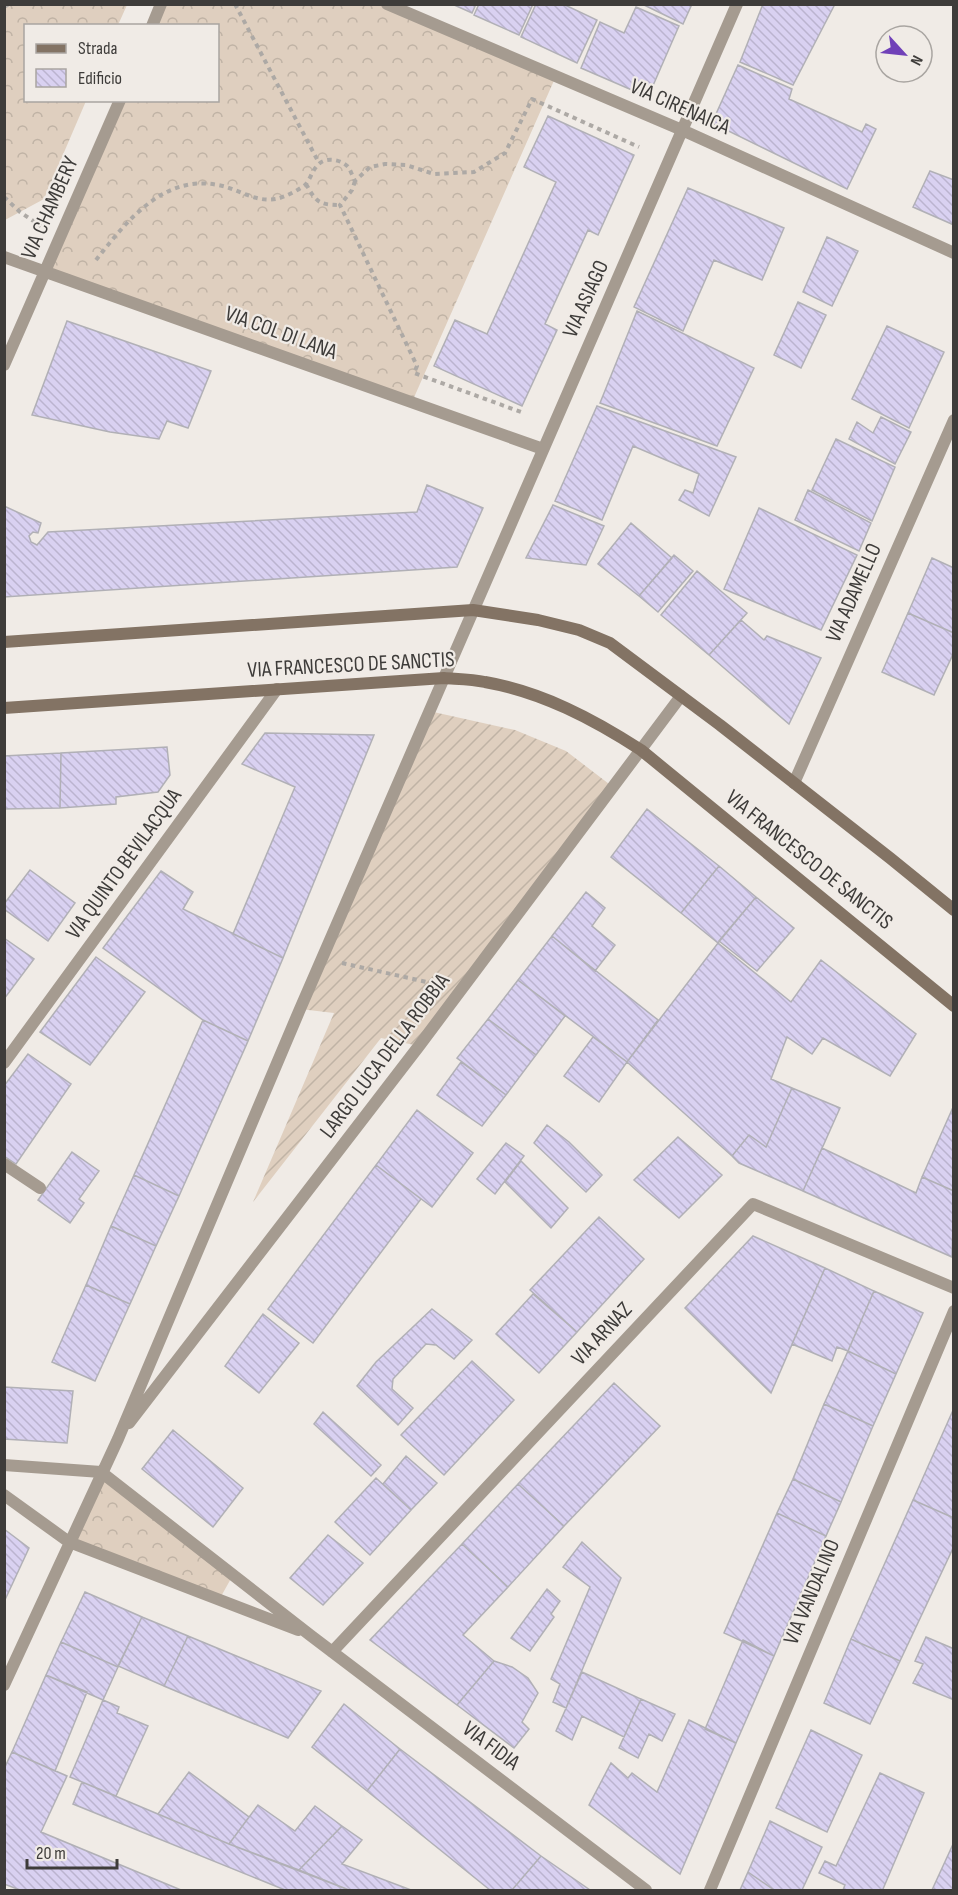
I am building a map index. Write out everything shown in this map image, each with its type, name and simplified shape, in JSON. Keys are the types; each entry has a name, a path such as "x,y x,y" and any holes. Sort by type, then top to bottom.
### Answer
{"main road":[{"name":"VIA FRANCESCO DE SANCTIS","path":"4,642 473,610 538,620 579,630 610,643 681,696 954,910"},
{"name":"VIA FRANCESCO DE SANCTIS","path":"4,708 444,678 485,682 556,703 596,722 641,750 954,1006"}],"street":[{"path":"153,24 161,4"},
{"name":"VIA CIRENAICA","path":"387,4 682,130 954,253"},
{"name":"VIA ASIAGO","path":"473,610 737,4"},
{"name":"VIA CHAMBERY","path":"4,365 119,102"},
{"name":"VIA COL DI LANA","path":"4,257 543,449"},
{"name":"VIA ADAMELLO","path":"794,783 954,420"},
{"name":"LARGO LUCA DELLA ROBBIA","path":"4,1685 118,1438 473,610"},
{"name":"VIA QUINTO BEVILACQUA","path":"4,1064 277,689"},
{"name":"LARGO LUCA DELLA ROBBIA","path":"118,1438 461,990 681,696"},
{"path":"4,1164 40,1188"},
{"name":"VIA ARNAZ","path":"333,1652 753,1204 954,1288"},
{"name":"VIA VANDALINO","path":"710,1890 954,1311"},
{"path":"4,1465 101,1472"},
{"name":"VIA FIDIA","path":"101,1472 310,1635 646,1890"},
{"path":"4,1495 69,1542"},
{"name":"VIA FIDIA","path":"69,1542 310,1635"}],"path":[{"path":"4,7 9,4"},
{"path":"235,4 319,163"},
{"path":"340,205 352,190 355,181 370,167 385,164 406,165 434,174 474,172 505,153 532,99 639,147"},
{"path":"96,260 136,213 162,193 194,183 218,185 262,200 288,195 306,184 319,163 327,159 337,160 348,166 355,181"},
{"path":"306,184 315,200 325,205 340,205"},
{"path":"4,197 20,212 60,237"},
{"path":"340,205 417,366 414,373 521,412"},
{"path":"322,959 461,990"}],"green space":[{"path":"5,4 127,5 118,24 24,24 24,102 86,102 44,199 5,220"},
{"path":"161,5 387,5 556,76 412,402 45,271 120,102 219,102 219,24 152,24"},
{"path":"429,711 515,730 566,751 613,787 419,1046 381,1038 253,1202 334,1013 300,1009"},
{"path":"101,1472 233,1575 219,1600 69,1542"}],"building":[{"path":"452,4 476,4 472,13"},
{"path":"479,4 533,4 519,35 474,15"},
{"path":"536,4 563,4 597,20 577,63 521,37"},
{"path":"642,4 692,4 683,24"},
{"path":"763,4 835,4 793,85 740,62"},
{"path":"636,7 679,26 648,97 581,68 600,22 624,33"},
{"path":"738,65 792,89 789,99 862,132 866,124 876,129 847,189 712,123"},
{"path":"548,116 634,155 598,235 588,230 545,324 557,330 522,406 434,366 455,320 487,334 556,182 524,167"},
{"path":"930,171 954,180 954,225 913,207"},
{"path":"688,188 784,228 762,280 714,260 683,331 634,307"},
{"path":"827,237 858,251 832,306 803,292"},
{"path":"798,302 826,315 801,368 774,355"},
{"path":"637,311 754,368 717,446 600,403"},
{"path":"67,321 211,371 188,428 167,421 159,439 110,432 32,415"},
{"path":"887,326 944,352 909,428 852,399"},
{"path":"597,406 736,457 709,516 679,500 685,490 693,493 699,474 633,446 602,520 555,501"},
{"path":"881,417 911,432 895,464 849,439 857,422 873,433"},
{"path":"836,439 895,467 872,521 812,490"},
{"path":"427,485 483,508 457,567 4,597 4,506 41,523 38,533 33,532 29,536 31,542 37,545 48,532 417,512"},
{"path":"808,490 871,523 859,551 795,520"},
{"path":"553,505 604,526 586,565 526,558"},
{"path":"759,508 857,555 821,630 724,589"},
{"path":"631,523 672,558 639,596 598,564"},
{"path":"674,555 693,571 658,612 639,596"},
{"path":"932,558 954,568 954,633 908,613"},
{"path":"697,571 747,613 709,655 661,615"},
{"path":"908,613 954,633 954,652 934,695 882,672"},
{"path":"741,620 764,640 767,636 821,658 789,724 709,655"},
{"path":"265,733 374,735 283,958 233,934 295,787 242,764"},
{"path":"167,747 170,775 158,792 116,797 116,804 60,808 61,753"},
{"path":"61,753 60,808 4,809 4,756"},
{"path":"647,809 719,866 681,913 611,857"},
{"path":"719,866 756,897 718,943 681,913"},
{"path":"30,870 75,903 48,941 4,909 4,904"},
{"path":"161,871 193,892 183,909 283,958 248,1041 203,1020 103,948"},
{"path":"586,892 605,908 592,926 615,945 595,971 552,936"},
{"path":"756,897 794,928 757,971 719,941"},
{"path":"552,936 658,1020 627,1062 518,980"},
{"path":"4,938 34,959 4,999"},
{"path":"718,943 791,1002 821,960 916,1034 890,1076 823,1038 812,1054 787,1037 771,1079 792,1088 766,1147 749,1135 732,1156 627,1062"},
{"path":"96,957 145,992 90,1065 40,1032"},
{"path":"518,980 565,1016 536,1055 488,1019"},
{"path":"488,1019 536,1055 506,1095 457,1058"},
{"path":"203,1020 248,1041 179,1196 134,1175"},
{"path":"593,1037 627,1062 599,1102 564,1076"},
{"path":"28,1054 71,1084 16,1164 4,1156 4,1086"},
{"path":"461,1062 506,1095 482,1126 437,1095"},
{"path":"792,1088 840,1108 803,1191 739,1163 732,1156 749,1135 766,1147"},
{"path":"954,1105 954,1191 922,1177"},
{"path":"417,1110 473,1153 432,1207 376,1165"},
{"path":"547,1125 569,1142 602,1175 586,1192 534,1143"},
{"path":"678,1137 722,1175 679,1218 634,1180"},
{"path":"506,1143 524,1156 495,1194 477,1179"},
{"path":"822,1148 916,1193 922,1177 954,1191 952,1257 803,1191"},
{"path":"72,1152 99,1171 79,1199 84,1203 70,1223 38,1200"},
{"path":"521,1161 568,1208 551,1228 505,1182"},
{"path":"376,1165 421,1199 313,1343 268,1309"},
{"path":"134,1175 179,1196 156,1246 111,1226"},
{"path":"599,1217 644,1259 577,1332 530,1290"},
{"path":"111,1226 156,1246 130,1304 86,1285"},
{"path":"753,1236 825,1268 771,1393 685,1308"},
{"path":"825,1268 874,1291 848,1351 837,1347 832,1361 792,1344"},
{"path":"86,1285 130,1304 95,1381 52,1362"},
{"path":"874,1291 923,1313 896,1374 848,1351"},
{"path":"533,1294 577,1332 539,1373 496,1334"},
{"path":"432,1309 472,1340 454,1359 436,1345 426,1344 393,1379 392,1389 413,1408 398,1425 357,1386 376,1362"},
{"path":"263,1314 299,1343 259,1393 225,1366"},
{"path":"848,1351 896,1374 873,1426 824,1404"},
{"path":"472,1361 514,1400 444,1475 401,1435"},
{"path":"614,1383 660,1426 564,1526 518,1484"},
{"path":"4,1387 73,1391 67,1443 4,1439"},
{"path":"824,1404 873,1426 841,1502 793,1479"},
{"path":"954,1408 954,1518 913,1500"},
{"path":"323,1412 381,1465 371,1476 314,1424"},
{"path":"173,1430 243,1488 213,1527 142,1469"},
{"path":"406,1456 437,1483 411,1510 383,1484"},
{"path":"376,1478 411,1510 370,1555 335,1522"},
{"path":"793,1479 841,1502 826,1536 777,1513"},
{"path":"518,1484 564,1526 508,1587 462,1544"},
{"path":"913,1500 954,1518 954,1546 900,1661 851,1639"},
{"path":"777,1513 826,1536 774,1656 724,1633"},
{"path":"4,1529 29,1548 4,1602"},
{"path":"328,1535 363,1563 323,1605 290,1578"},
{"path":"582,1542 621,1578 566,1708 553,1702 560,1684 551,1679 590,1587 563,1567"},
{"path":"462,1544 508,1587 463,1635 494,1661 457,1705 370,1640"},
{"path":"547,1589 560,1601 551,1614 554,1617 530,1651 511,1638"},
{"path":"85,1592 142,1617 118,1667 61,1642"},
{"path":"142,1617 188,1636 164,1686 118,1666"},
{"path":"188,1636 321,1691 288,1738 164,1686"},
{"path":"926,1637 952,1648 954,1646 954,1700 913,1683 923,1664 915,1661"},
{"path":"851,1639 900,1661 870,1724 824,1703"},
{"path":"743,1640 774,1656 736,1743 705,1729"},
{"path":"61,1642 118,1667 103,1700 46,1675"},
{"path":"494,1661 512,1667 528,1678 538,1693 522,1722 529,1729 514,1748 457,1705"},
{"path":"582,1672 641,1699 624,1737 582,1716 572,1740 556,1731"},
{"path":"46,1675 87,1692 55,1771 12,1752"},
{"path":"641,1699 675,1714 662,1741 649,1734 638,1758 619,1748"},
{"path":"103,1700 119,1707 117,1713 148,1726 116,1796 70,1777"},
{"path":"344,1704 400,1749 367,1791 312,1747"},
{"path":"689,1720 736,1743 680,1874 589,1805 611,1763 628,1778 632,1773 657,1792"},
{"path":"811,1730 862,1755 827,1832 776,1808"},
{"path":"400,1749 541,1856 512,1890 490,1890 367,1791"},
{"path":"12,1752 67,1776 41,1832 181,1890 20,1890 4,1884 4,1769"},
{"path":"189,1772 249,1817 229,1844 158,1814"},
{"path":"880,1773 924,1793 883,1889 886,1890 843,1890 845,1885 819,1873 825,1861 836,1866"},
{"path":"82,1782 229,1844 349,1890 285,1890 73,1804"},
{"path":"258,1805 295,1831 315,1806 342,1826 299,1870 229,1844"},
{"path":"770,1821 822,1847 802,1890 774,1890 748,1872"},
{"path":"342,1826 362,1840 342,1864 411,1890 349,1890 299,1870"},
{"path":"954,1842 954,1890 932,1890"},
{"path":"541,1856 590,1890 512,1890"},
{"path":"748,1872 774,1890 740,1890"}]}
